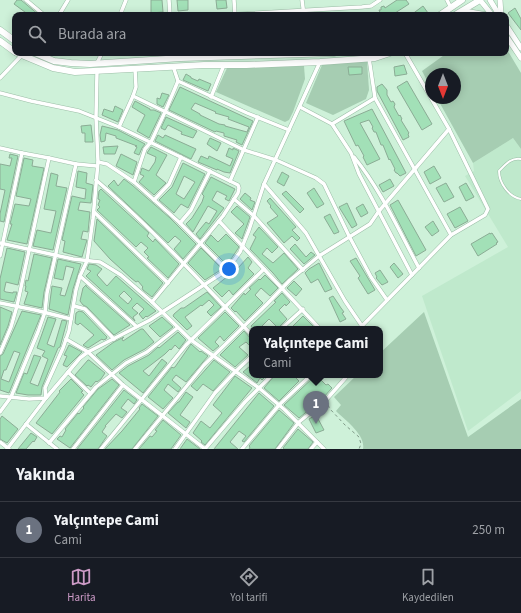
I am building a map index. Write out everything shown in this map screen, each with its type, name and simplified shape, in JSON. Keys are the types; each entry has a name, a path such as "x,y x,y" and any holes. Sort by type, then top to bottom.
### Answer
{"main road":[{"path":"444,12 462,0"},
{"path":"459,12 480,0 490,12"},
{"path":"490,0 498,12"},
{"path":"500,0 500,12"},
{"path":"0,30 12,40"},
{"path":"509,30 521,48"},
{"path":"509,40 521,58"},
{"path":"0,41 12,49"},
{"path":"24,56 41,64 65,71 75,72 97,72 173,66 320,62 375,58 381,56"},
{"path":"42,56 54,61 71,63 97,63 171,56"}],"street":[{"path":"26,0 40,12"},
{"path":"61,12 68,0"},
{"path":"121,12 126,0"},
{"path":"169,0 170,12"},
{"path":"234,0 235,12"},
{"path":"302,0 303,10"},
{"path":"276,12 371,6 380,0"},
{"path":"447,0 454,5"},
{"path":"0,78 16,56"},
{"path":"97,63 100,56"},
{"path":"363,326 451,235 485,215 488,209 449,129 407,56"},
{"path":"369,58 376,98 414,170 451,235"},
{"path":"0,442 8,449 46,398 80,358 88,352 114,339 162,311 227,270 240,252 254,216 264,184 320,62"},
{"path":"211,97 224,65"},
{"path":"134,182 145,149 151,142 178,81 173,66"},
{"path":"119,127 136,87 136,69"},
{"path":"46,398 45,388 66,339 80,276 87,261 94,212 98,164 96,117 97,72"},
{"path":"178,81 211,97 289,130"},
{"path":"0,93 78,111 96,117 151,142 238,185 239,188 234,199 219,221 152,302"},
{"path":"133,96 244,150 276,160 316,178 324,184 371,277 387,300"},
{"path":"332,124 376,98"},
{"path":"300,107 332,124 364,170 385,204 419,268"},
{"path":"230,181 258,117"},
{"path":"135,449 204,364 283,288 319,256 370,224 379,211 449,129"},
{"path":"0,148 76,164 107,164 134,182 180,223 227,270"},
{"path":"0,256 1,243 22,153"},
{"path":"351,153 359,174 412,275"},
{"path":"154,200 169,184 181,157"},
{"path":"0,353 11,327 17,306 49,158"},
{"path":"0,412 12,397 45,312 47,293 57,255 76,164"},
{"path":"180,223 191,210 210,171"},
{"path":"96,180 127,207 184,263 249,332"},
{"path":"264,184 306,233 360,326"},
{"path":"234,199 254,216 303,270"},
{"path":"94,212 168,283"},
{"path":"219,221 317,326"},
{"path":"1,243 87,261 100,262 121,275 162,311 177,328 191,340 259,388 299,422 324,449"},
{"path":"101,449 191,340 264,269"},
{"path":"80,276 136,326"},
{"path":"0,303 71,319"},
{"path":"74,306 85,309 114,339"},
{"path":"284,326 302,309"},
{"path":"49,443 90,393 126,363 147,352 177,328"},
{"path":"66,339 88,352 123,385 205,449 245,402 269,378"},
{"path":"174,449 215,393 249,359"},
{"path":"68,372 90,393"},
{"path":"242,449 279,405 308,378"},
{"path":"278,449 299,422 326,400 345,378"},
{"path":"73,449 123,385"},
{"path":"0,396 29,399 46,398"},
{"path":"26,424 57,449"},
{"path":"312,449 317,442"}],"lane":[{"path":"521,159 517,158 509,161 499,171 499,178 509,193 521,199"}],"path":[{"path":"326,400 330,409 359,437 361,444 359,449"}],"shaded area":[{"path":"509,53 521,73 521,149 513,138 473,163 440,104 461,104 461,68 426,68 443,56 509,56"},
{"path":"367,61 369,90 366,99 333,115 306,103 322,65"},
{"path":"304,66 305,79 293,112 289,120 285,122 216,92 227,68"},
{"path":"425,69 425,77 422,71"},
{"path":"513,138 521,149 521,391 468,431 422,296 508,247 465,176 474,171 473,163"},
{"path":"424,312 468,437 521,399 521,449 363,449 363,444 358,433 336,411 341,405 334,397 354,378 383,378 383,350"}],"building":[{"path":"17,0 21,0 35,12 25,12 14,4"},
{"path":"151,0 162,0 163,12 151,12"},
{"path":"177,0 188,0 188,10 178,11"},
{"path":"216,0 226,0 227,8 217,9"},
{"path":"397,0 406,0 409,4 397,12 380,12 379,10 381,10 381,7 384,6 385,8"},
{"path":"423,6 427,12 415,12"},
{"path":"515,8 521,19 521,30 509,14 509,12"},
{"path":"404,65 407,74 395,76 394,67"},
{"path":"348,67 362,67 362,74 349,75"},
{"path":"186,74 198,81 199,79 211,84 208,91 183,80"},
{"path":"407,81 432,124 422,130 397,87"},
{"path":"382,84 387,90 387,95 391,102 393,101 395,104 394,107 409,133 409,137 403,140 377,91 377,87"},
{"path":"180,87 253,121 242,145 236,142 237,140 224,136 224,133 215,132 169,110","holes":["195,103 216,112 215,113 229,117 228,119 249,127 247,132 219,124 191,109"]},
{"path":"162,93 169,95 163,107 157,104 157,98 160,99"},
{"path":"135,101 150,110 161,113 149,138 137,131 145,115 132,107"},
{"path":"115,106 123,110 118,122 102,115 104,109 113,112"},
{"path":"372,109 406,173 400,176 394,170 395,169 390,159 389,160 383,145 381,145 369,120 360,123 380,159 367,165 363,157 364,156 358,145 356,146 344,121"},
{"path":"166,117 197,131 193,138 181,134 182,132 168,125 165,130 161,128"},
{"path":"91,125 93,142 85,142 85,133 82,133 81,126"},
{"path":"102,126 118,130 145,144 139,155 134,153 137,147 135,146 137,146 116,138 116,136 106,133 105,141 101,142 100,135"},
{"path":"158,135 163,138 165,135 196,149 191,159 155,141"},
{"path":"210,138 221,143 217,151 207,144"},
{"path":"118,146 115,154 104,154 103,147"},
{"path":"151,147 167,155 156,175 166,183 154,195 139,182 144,176 140,174 142,168 149,171 155,162 156,157 147,153"},
{"path":"229,148 239,151 230,173 217,170 198,162 201,156 208,159 209,156 230,166 233,159 226,156"},
{"path":"10,154 18,156 4,222 0,221 5,190 0,189 0,164 10,166 12,158 9,158"},
{"path":"121,154 137,162 133,175 116,166"},
{"path":"24,158 33,160 32,166 44,168 27,244 7,240 12,224 10,224 15,204 29,206 31,199 16,196"},
{"path":"183,163 205,174 188,208 181,204 174,213 159,200 172,187","holes":["184,176 195,182 184,199 176,194"]},
{"path":"434,166 441,178 430,184 424,172"},
{"path":"78,171 87,173 86,183 93,185 91,203 80,202 78,210 90,212 88,232 83,231 81,239 87,240 82,257 63,252 65,241 62,240 72,196 85,199 86,189 76,187"},
{"path":"282,172 289,176 284,186 277,182"},
{"path":"51,173 58,175 56,186 67,188 53,250 33,246 37,230 51,233 56,211 44,209"},
{"path":"211,177 235,189 229,201 225,199 227,196 217,191 212,200 224,208 200,239 196,234 206,222 209,224 217,211 208,206 193,232 186,224 192,218 202,202 204,196 202,194"},
{"path":"124,179 170,218 196,244 183,259 174,249 181,241 175,236 168,243 108,186 114,180 118,186"},
{"path":"390,179 394,186 383,192 379,185"},
{"path":"446,183 454,197 444,202 436,188"},
{"path":"466,183 474,197 466,201 459,187"},
{"path":"314,188 324,204 317,208 307,193"},
{"path":"101,189 149,233 147,236 153,242 155,239 179,264 168,278 147,258 149,257 144,252 148,248 141,242 136,247 97,210 100,207 98,205 100,200 98,199 99,191"},
{"path":"286,191 304,209 300,213 282,194"},
{"path":"245,193 251,198 250,200 255,202 252,210 240,199"},
{"path":"270,198 296,227 292,230 300,238 297,241 292,236 284,243 267,223 278,216 267,201"},
{"path":"398,200 426,250 416,256 390,205"},
{"path":"347,203 357,225 352,228 339,207"},
{"path":"363,204 368,213 361,217 356,208"},
{"path":"237,206 250,217 242,239 235,233 244,224 231,212"},
{"path":"460,207 468,221 455,228 447,214"},
{"path":"330,214 339,232 334,234 324,217"},
{"path":"97,219 163,283 152,297 143,290 143,287 138,281 136,282 110,259 94,241"},
{"path":"433,221 439,231 432,236 425,227"},
{"path":"259,227 278,247 272,253 267,248 262,254 273,263 284,253 298,269 282,284 250,249 256,237 253,235"},
{"path":"492,233 498,242 496,243 497,244 478,256 471,244"},
{"path":"226,234 239,247 227,265 205,243 211,235 218,242"},
{"path":"295,244 306,257 311,252 315,255 304,264 290,249"},
{"path":"7,248 25,252 18,285 6,282 4,291 13,293 17,292 14,302 0,299 0,279"},
{"path":"201,248 222,269 205,280 188,263"},
{"path":"34,254 52,258 42,308 24,304 28,292 25,291 26,280 28,281"},
{"path":"248,257 252,262 248,268 254,274 233,295 229,290 222,297 213,288 238,268"},
{"path":"356,258 375,290 368,294 358,278 360,276 350,261"},
{"path":"58,259 81,264 73,289 68,315 49,309 52,286 62,288 60,295 65,296 74,268 66,266 63,280 54,278"},
{"path":"319,263 332,289 325,292 318,279 311,283 305,273"},
{"path":"394,263 403,274 398,278 390,267"},
{"path":"89,264 96,265 102,269 97,275 107,286 116,276 156,311 143,319 139,314 144,309 137,303 132,308 138,313 133,317 135,321 86,276 91,271 87,269","holes":["124,291 132,299 128,304 119,296"]},
{"path":"380,270 388,282 382,285 376,278 375,273"},
{"path":"265,275 278,288 270,296 261,288 255,295 263,303 245,321 236,311 235,312 231,308 244,293 245,295 251,289 249,288"},
{"path":"294,281 302,289 296,296 287,288"},
{"path":"86,285 130,325 114,335 80,301 83,288"},
{"path":"207,292 221,307 211,316 207,312 214,305 209,300 202,306 201,305 185,317 192,326 187,330 173,316 174,314"},
{"path":"282,293 290,302 286,306 285,304 279,310 287,319 280,326 276,326 269,319 262,326 251,326 276,302 274,301"},
{"path":"333,296 344,312 342,313 346,319 340,322 329,298"},
{"path":"0,307 12,312 0,345"},
{"path":"22,311 41,315 9,393 0,390 0,356 3,354","holes":["14,351 20,353 9,382 1,379"]},
{"path":"79,311 83,312 107,337 106,339 102,339 88,348 83,345 94,335 80,323 78,325 75,323 76,313"},
{"path":"225,312 239,326 224,341 220,336 215,342 219,346 213,351 198,338"},
{"path":"303,316 313,326 293,326"},
{"path":"48,317 56,319 47,344 54,347 62,320 67,321 60,347 58,348 42,387 41,395 16,393 24,373 27,374 34,355 41,357 30,383 38,386 48,359 42,356 45,351 37,348"},
{"path":"162,317 173,327 160,337 149,326"},
{"path":"143,329 154,342 145,349 124,360 112,370 96,355 114,342 124,337 122,339 123,341"},
{"path":"244,331 249,337 249,345 246,342 239,347 248,355 235,367 220,355"},
{"path":"178,332 186,340 179,349 175,345 171,350 170,349 143,371 149,376 162,359 167,363 143,393 119,373 128,366 149,355"},
{"path":"191,344 200,352 201,351 208,356 186,382 176,375 172,380 181,388 178,392 168,384 164,390 173,398 163,409 148,397 172,367 175,367"},
{"path":"69,345 82,352 67,367 63,365 67,356 64,355"},
{"path":"88,360 105,373 101,379 97,382 96,381 91,387 88,385 87,386 75,375"},
{"path":"214,360 230,372 213,391 203,384 197,391 191,386"},
{"path":"249,367 249,377 243,372"},
{"path":"235,376 252,388 205,445 193,433 201,421 210,428 222,413 213,405"},
{"path":"251,378 260,378 257,383"},
{"path":"272,378 296,378 299,381 279,401 264,388"},
{"path":"313,378 319,378 326,385 328,384 332,388 322,399 299,418 284,405"},
{"path":"71,379 83,391 81,392 84,395 52,434 36,423 60,392 59,391"},
{"path":"112,379 119,385 70,448 57,439 60,436 62,437 66,430 65,429 84,408 83,407 98,389"},
{"path":"124,390 137,400 134,404 128,399 121,408 127,412 122,418 116,414 105,426 102,432 107,436 98,449 77,449"},
{"path":"186,392 193,397 180,415 190,422 186,428 168,413"},
{"path":"259,393 274,406 244,442 242,441 246,436 239,431 230,442 238,449 214,449"},
{"path":"142,404 158,416 132,449 105,449 122,431 140,409 139,408"},
{"path":"279,410 294,423 275,449 249,449 249,446"},
{"path":"316,415 324,430 316,433 309,419"},
{"path":"2,416 18,429 7,443 0,439 0,419"},
{"path":"163,420 181,435 171,449 139,449 150,436 152,437 157,431 155,430"},
{"path":"298,429 313,442 308,449 284,449 283,448"},
{"path":"31,433 37,437 34,442 33,441 26,449 18,449"},
{"path":"187,439 200,449 180,449"}],"place":[{"name":"Yalçıntepe Cami","path":"316,424"}]}
